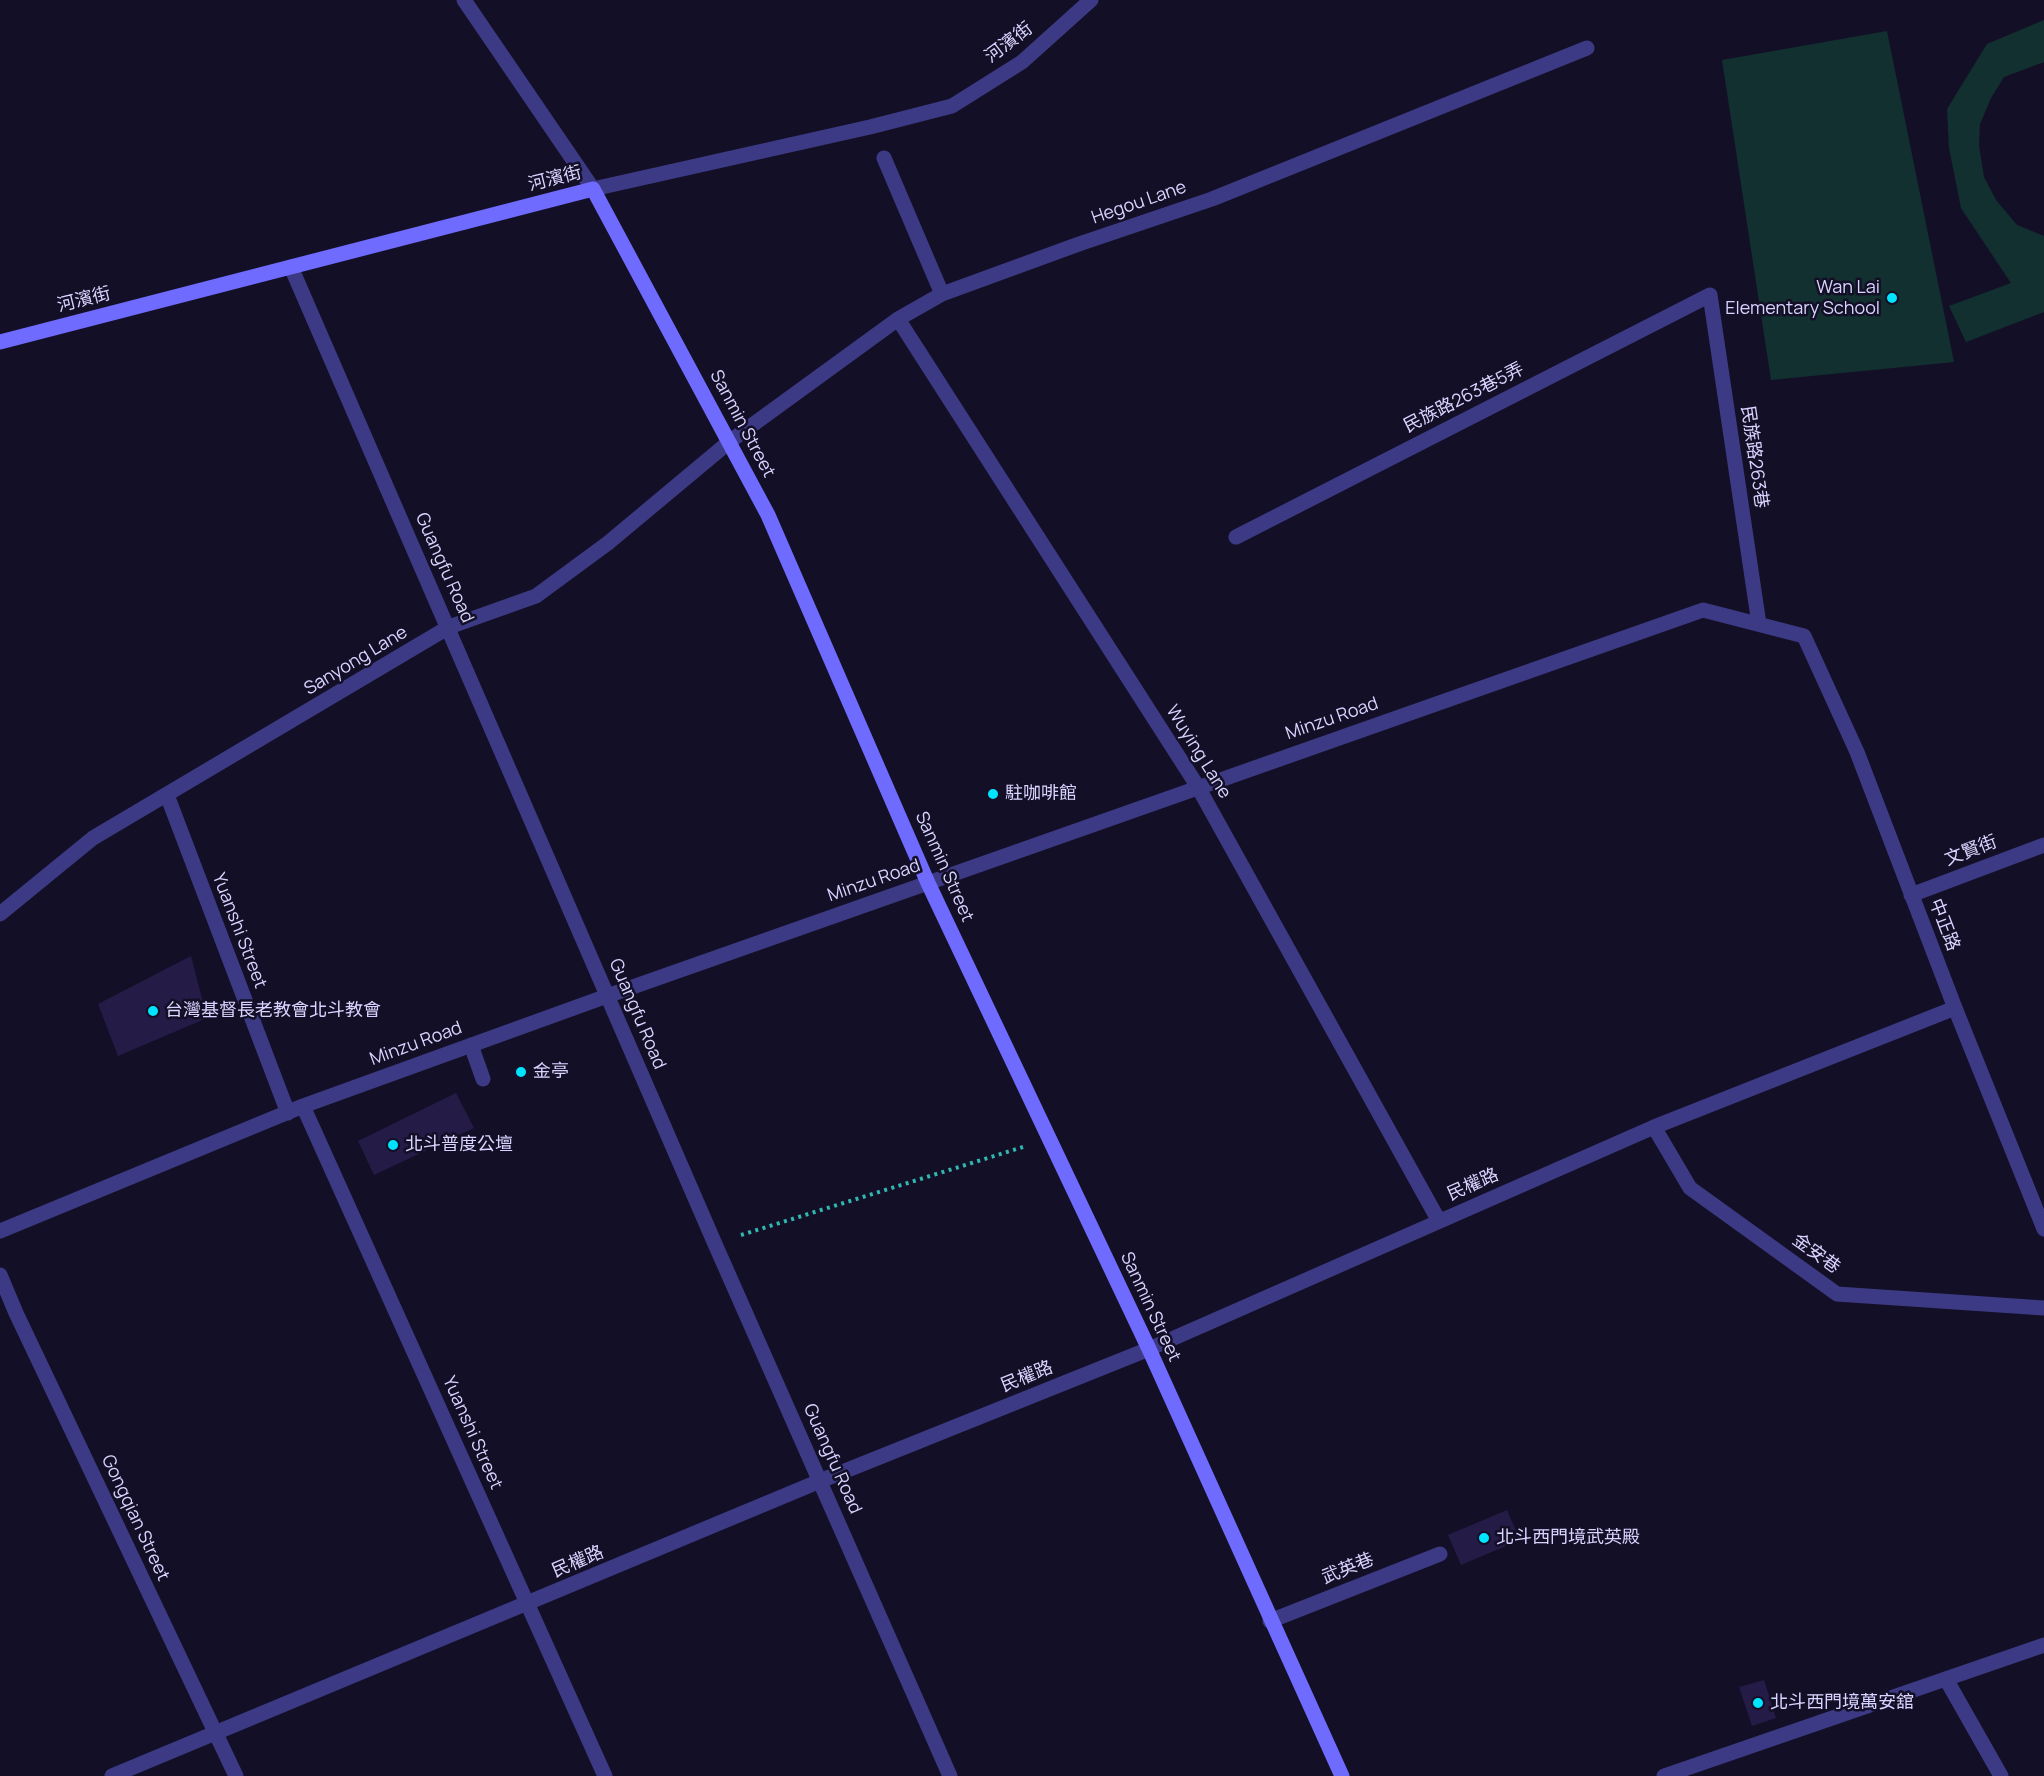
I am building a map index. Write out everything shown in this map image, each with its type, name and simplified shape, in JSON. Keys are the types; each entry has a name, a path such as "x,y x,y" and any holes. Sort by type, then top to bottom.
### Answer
{"street":[{"name":"Sanmin Street","path":"464,0 593,189 768,515 928,883 1149,1349 1342,1776"},
{"name":"河濱街","path":"0,342 593,189 723,161 952,106 1022,62 1091,0"},
{"name":"Hegou Lane","path":"729,442 898,319 942,294 1212,199 1587,48"},
{"path":"884,158 942,294"},
{"name":"Guangfu Road","path":"291,267 715,1244 950,1776"},
{"name":"民族路263巷5弄","path":"1236,537 1710,295"},
{"name":"民族路263巷","path":"1710,295 1759,624"},
{"name":"Wuying Lane","path":"898,319 1198,787 1439,1221"},
{"name":"Sanyong Lane","path":"0,914 93,838 449,627 536,596 609,543 729,442"},
{"name":"Minzu Road","path":"0,1231 303,1106 607,996 1703,610 1804,636"},
{"name":"中正路","path":"1804,636 1857,752 1955,1008 2044,1229"},
{"name":"Yuanshi Street","path":"167,795 288,1113"},
{"name":"文賢街","path":"1911,895 2044,845"},
{"name":"民權路","path":"112,1776 820,1481 1149,1349 1654,1127 1955,1008"},
{"path":"471,1045 483,1078"},
{"name":"Yuanshi Street","path":"303,1106 605,1776"},
{"name":"金安巷","path":"1654,1127 1690,1188 1837,1294 2044,1308"},
{"name":"Gongqian Street","path":"0,1275 236,1776"},
{"name":"武英巷","path":"1270,1621 1440,1554"},
{"path":"1664,1776 2044,1645"},
{"path":"1946,1679 2001,1776"}],"path":[{"path":"715,1244 1049,1138"}],"green space":[{"path":"2044,20 2044,62 2004,77 1991,98 1980,124 1979,146 1984,177 1996,200 2017,225 2044,236 2044,312 1966,342 1949,306 2011,283 1961,208 1949,148 1947,109 1987,44"},
{"path":"1887,31 1954,362 1771,380 1722,60"}],"building":[{"name":"台灣基督長老教會北斗教會","path":"191,956 207,1018 118,1056 98,1004"},
{"name":"金亭","path":"518,1065 524,1065 528,1072 524,1079 518,1079 514,1075 514,1069"},
{"path":"456,1093 474,1128 374,1175 358,1141"},
{"name":"北斗西門境武英殿","path":"1507,1510 1520,1540 1461,1565 1448,1535"},
{"name":"北斗西門境萬安舘","path":"1764,1680 1776,1718 1752,1726 1739,1687"}],"place":[{"name":"Wan Lai Elementary School","path":"1892,298"},
{"name":"駐咖啡館","path":"993,794"},
{"name":"台灣基督長老教會北斗教會","path":"153,1011"},
{"name":"金亭","path":"521,1072"},
{"name":"北斗普度公壇","path":"393,1145"},
{"name":"北斗西門境武英殿","path":"1484,1538"},
{"name":"北斗西門境萬安舘","path":"1758,1703"}]}
